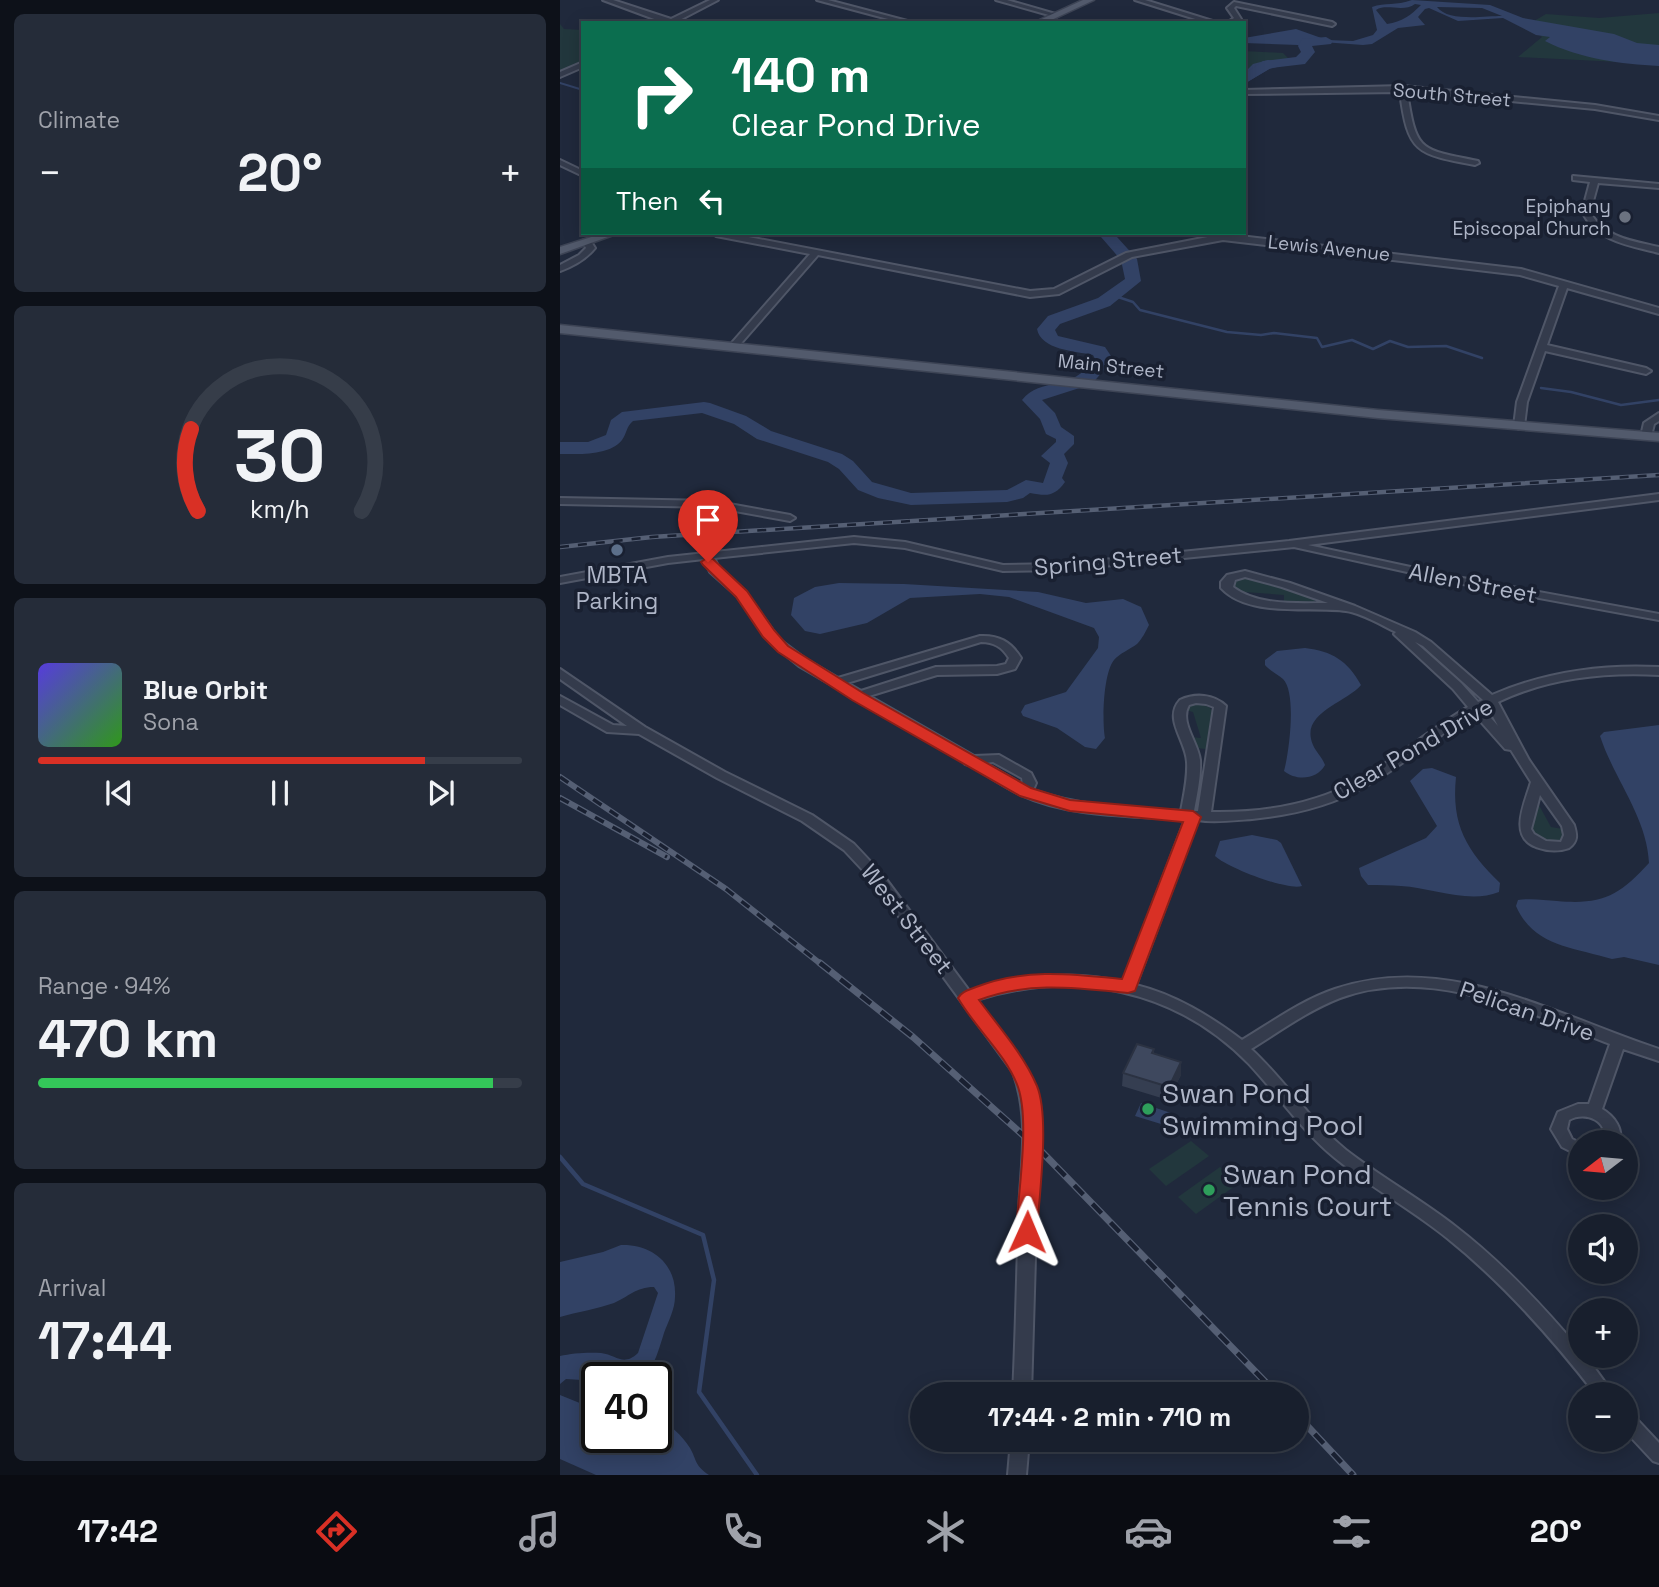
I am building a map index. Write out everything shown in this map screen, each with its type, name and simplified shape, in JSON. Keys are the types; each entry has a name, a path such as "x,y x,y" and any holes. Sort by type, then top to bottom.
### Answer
{"main road":[{"path":"1042,21 1090,0"},
{"path":"560,251 608,235"},
{"name":"Main Street","path":"560,329 1378,414 1652,437"}],"street":[{"path":"606,0 666,21"},
{"path":"671,21 715,0"},
{"path":"820,0 904,21"},
{"path":"999,0 1056,15"},
{"path":"1138,0 1209,21"},
{"path":"1234,21 1238,19 1230,8 1236,4 1332,24"},
{"path":"560,75 581,65"},
{"path":"1403,88 1410,135 1415,143 1437,155 1475,163"},
{"name":"South Street","path":"1246,92 1403,88 1595,107 1659,118"},
{"path":"560,162 581,173"},
{"path":"1576,178 1594,182 1659,186"},
{"path":"1594,182 1586,212 1595,227 1619,239 1659,250"},
{"name":"Lewis Avenue","path":"727,235 1030,294 1056,292 1126,256 1223,237 1490,266 1659,311"},
{"path":"560,268 589,251 591,246 587,242"},
{"path":"733,347 816,252"},
{"path":"1519,426 1522,402 1564,284"},
{"path":"1542,347 1646,371"},
{"path":"1652,437 1649,424 1659,416"},
{"name":"Spring Street","path":"560,580 639,564 707,555 831,542 872,541 926,549 989,566 1023,569 1289,544 1659,497"},
{"path":"560,501 713,504 790,518"},
{"name":"Allen Street","path":"1289,544 1457,580 1659,617"},
{"path":"707,555 714,570 741,594 775,641 836,683 858,696 936,671 997,670 1011,666 1014,658 1009,648 996,640 980,639 836,683"},
{"path":"1351,608 1253,601 1231,593 1227,582 1238,576 1254,576 1351,608 1427,644 1491,701 1523,761 1569,825 1572,834 1570,841 1564,846 1545,846 1528,837 1525,829 1537,782"},
{"path":"1389,625 1457,686 1523,761"},
{"name":"Clear Pond Drive","path":"858,696 969,761 995,758 1027,776 1030,783 1026,792 1070,805 1194,817 1274,812 1328,799 1379,774 1452,721 1477,708 1572,673 1600,669 1659,671"},
{"name":"West Street","path":"560,673 642,730 832,833 863,860 878,878 1020,1070 1032,1109 1022,1382"},
{"path":"1128,987 1194,817 1211,755 1220,706 1205,699 1184,704 1179,709 1193,754 1194,817"},
{"path":"560,700 611,729 642,730"},
{"path":"1193,754 1211,755"},
{"path":"967,998 993,988 1032,980 1058,979 1128,987 1166,999 1195,1014 1241,1048 1318,1134 1342,1155 1442,1225 1494,1269 1578,1358 1596,1382"},
{"name":"Pelican Drive","path":"1241,1048 1319,1002 1355,988 1396,981 1432,982 1464,988 1659,1055"},
{"path":"1594,1111 1618,1043"},
{"path":"1568,1144 1562,1136 1560,1122 1569,1112 1585,1109 1594,1111 1612,1130"},
{"path":"1638,1433 1659,1455"},
{"path":"1017,1475 1019,1452"}],"green space":[{"path":"1659,13 1659,64 1518,57 1542,37 1529,24 1546,14 1599,18"},
{"path":"560,24 564,29 581,30 581,61 560,71"},
{"path":"1246,51 1283,53 1293,63 1267,61 1246,72"},
{"path":"1246,578 1313,596 1315,600 1313,603 1284,602 1284,595 1232,591 1232,582"},
{"path":"1197,703 1209,707 1214,713 1206,749 1195,748 1190,737 1201,738 1193,712 1181,709"},
{"path":"1535,798 1551,827 1563,829 1566,833 1564,839 1548,843 1530,834"},
{"name":"Swan Pond Tennis Court","path":"1191,1141 1209,1156 1166,1186 1149,1169"},
{"name":"Swan Pond Tennis Court","path":"1220,1167 1239,1183 1196,1214 1178,1197"}],"water":[{"path":"1412,0 1490,5 1523,18 1614,34 1637,43 1659,45 1659,66 1615,62 1572,52 1545,41 1550,37 1536,35 1503,18 1458,21 1429,8 1418,17 1425,25 1398,28 1372,44 1322,42 1311,45 1310,49 1298,45 1246,43 1246,38 1296,29 1327,40 1353,41 1373,35 1377,30 1372,7","holes":["1421,5 1406,18 1387,24 1376,10","1437,7 1482,8 1502,16 1449,15"]},
{"path":"1268,60 1293,63 1269,69 1246,83 1246,71 1253,64"},
{"path":"839,583 1038,592 1086,603 1123,599 1141,607 1149,625 1137,644 1116,658 1110,667 1104,698 1105,738 1096,749 1085,747 1057,728 1023,716 1021,712 1025,705 1066,692 1098,648 1099,637 1094,628 1009,597 980,594 910,598 867,623 820,634 805,631 791,615 794,598 815,587"},
{"path":"1305,648 1338,659 1351,670 1361,685 1326,710 1312,725 1310,734 1313,745 1325,765 1317,774 1300,777 1284,771 1291,724 1287,686 1283,679 1265,665 1265,660 1277,651"},
{"path":"1659,725 1659,965 1624,957 1612,959 1569,948 1544,938 1524,920 1516,906 1518,900 1573,902 1609,896 1619,891 1649,863 1647,846 1636,814 1600,736 1604,732"},
{"path":"1432,768 1456,777 1455,794 1459,823 1478,860 1500,883 1499,892 1463,896 1413,887 1368,885 1361,876 1359,868 1426,838 1437,826 1410,781 1423,769"},
{"path":"1252,835 1281,843 1302,886 1284,885 1257,877 1215,856 1220,841"},
{"name":"Swan Pond Swimming Pool","path":"1141,1103 1174,1114 1170,1121 1164,1120 1161,1124 1135,1116"},
{"path":"621,1245 632,1246 643,1248 660,1258 672,1275 675,1285 674,1306 654,1362 581,1362 581,1380 566,1379 560,1384 560,1356 596,1353 624,1360 638,1353 658,1293 654,1287 648,1287 619,1301 560,1317 560,1262"},
{"path":"560,1395 581,1404 581,1453 672,1453 672,1428 690,1448 698,1465 709,1475 596,1475 560,1459"}],"building":[{"path":"1137,1044 1154,1049 1152,1053 1181,1062 1169,1087 1123,1073"}],"waterway":[{"path":"1246,79 1268,64 1300,61 1308,52 1305,46 1307,42 1326,41"},
{"path":"560,83 581,89"},
{"path":"560,448 588,448 608,442 614,438 618,424 628,416 704,407 740,420 764,435 835,458 846,465 865,486 885,494 911,499 1007,496 1016,494 1026,486 1047,490 1055,482 1052,478 1059,463 1057,458 1050,456 1065,444 1065,436 1053,430 1049,417 1031,400 1038,394 1066,388 1085,380 1104,359 1099,351 1052,340 1046,329 1054,320 1104,302 1133,281 1129,259 1109,237 1110,235"},
{"path":"1115,296 1133,302 1140,310 1227,332 1261,335 1274,333 1317,338 1322,347 1352,340 1373,349 1390,341 1408,347 1446,346 1482,358"},
{"path":"1541,388 1571,392 1621,405 1659,400"},
{"path":"560,1157 583,1184 703,1235 714,1280 699,1392 757,1475"}],"railway":[{"path":"560,547 652,537 1659,475"},
{"path":"560,777 726,889 822,965"},
{"path":"560,798 667,857"},
{"path":"820,963 913,1037 1042,1152 1265,1382"},
{"path":"1309,1428 1353,1475"}],"place":[{"name":"Epiphany Episcopal Church","path":"1625,217"},
{"name":"MBTA Parking","path":"617,550"},
{"name":"Swan Pond Swimming Pool","path":"1148,1109"},
{"name":"Swan Pond Tennis Court","path":"1209,1190"}],"route":[{"path":"708,562 741,594 768,634 783,649 949,750 1026,792 1070,805 1193,817 1128,987 1058,979 1032,980 993,988 967,998 1020,1070 1028,1089 1032,1120 1027,1232"}]}
